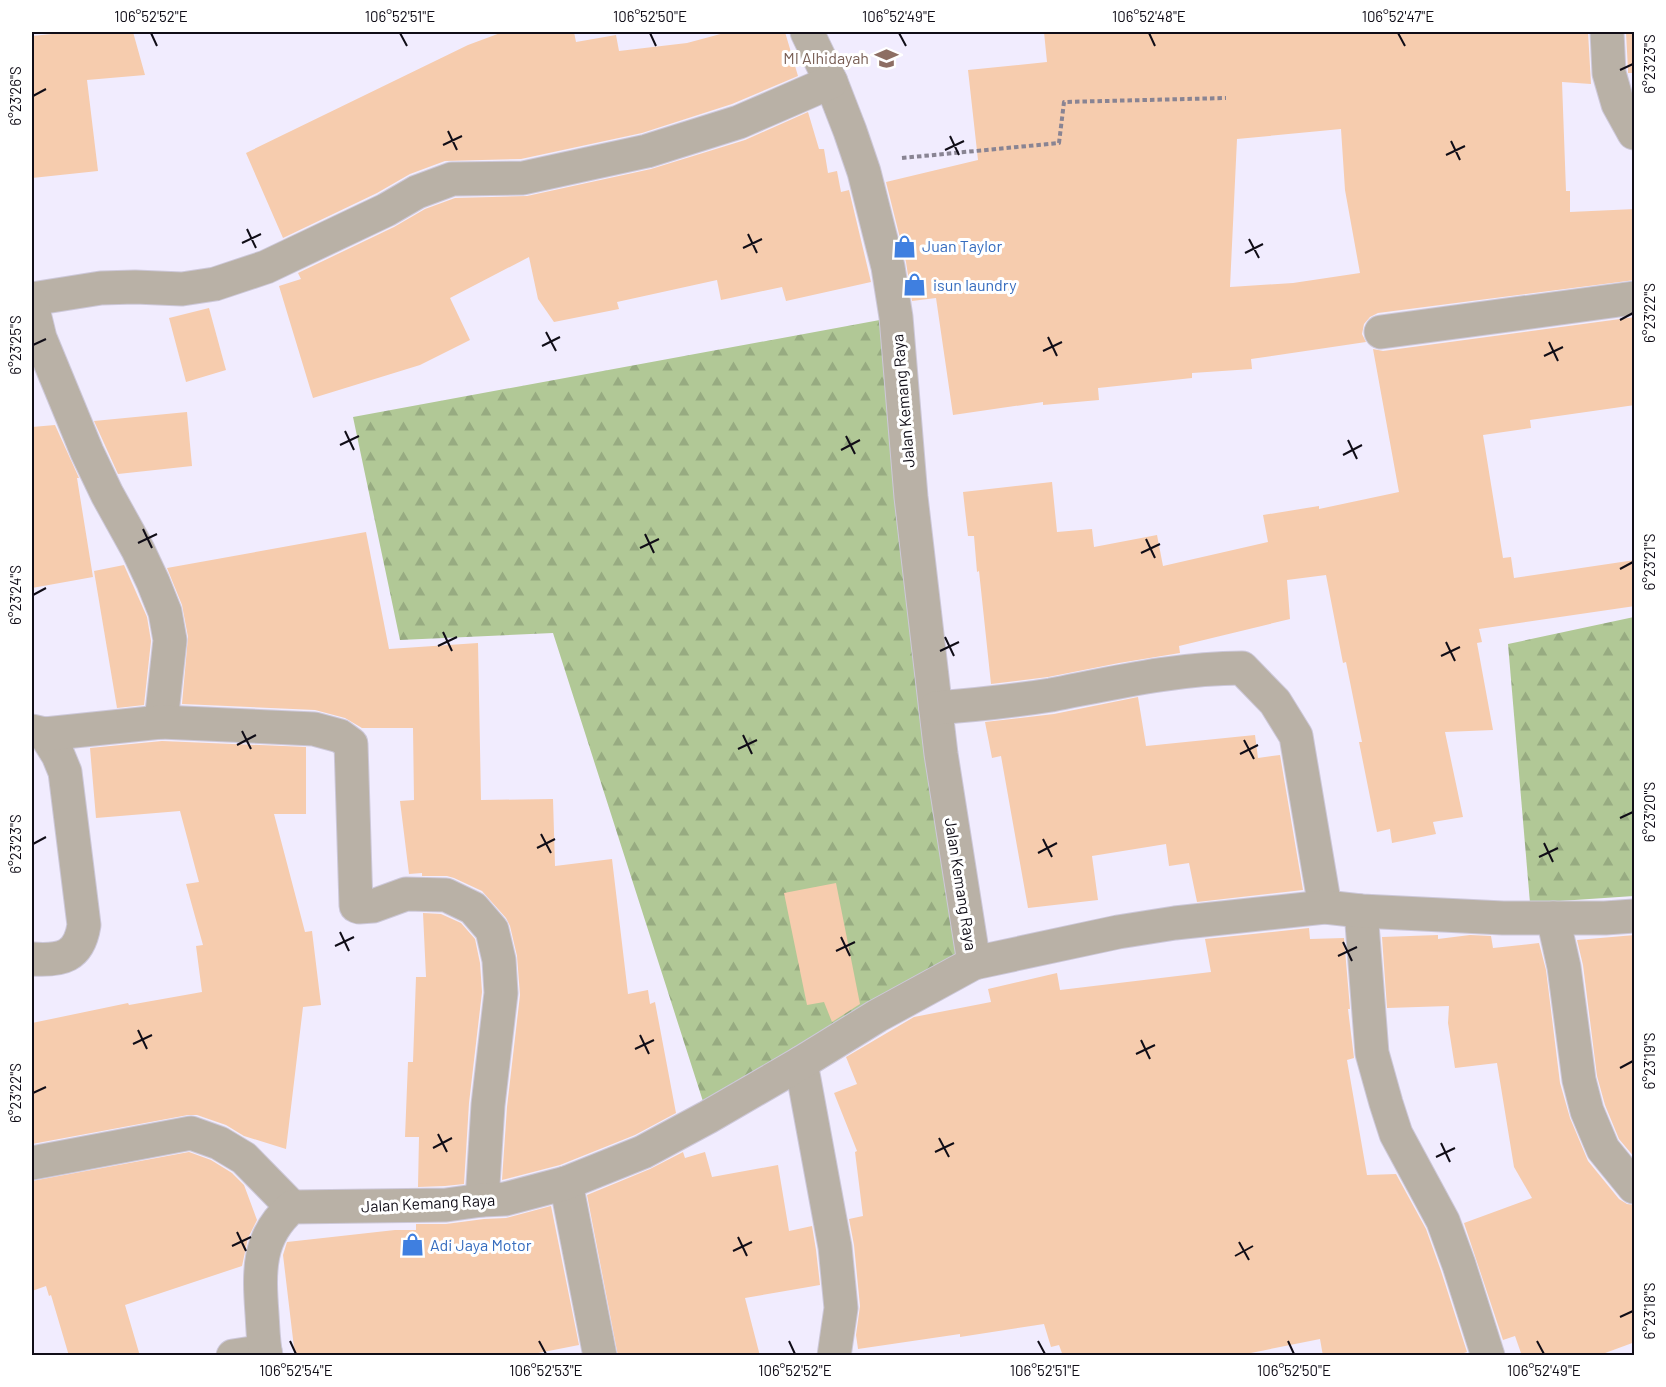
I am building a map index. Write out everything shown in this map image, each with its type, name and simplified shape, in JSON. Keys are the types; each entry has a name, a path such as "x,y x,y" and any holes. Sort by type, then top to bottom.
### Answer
{"street":[{"name":"Jalan Kemang Raya","path":"292,1207 446,1205 505,1199 566,1183 643,1152 708,1117 877,1016 974,963 941,754 911,496 896,317 888,267 878,224 850,131 831,82 807,32"},
{"path":"1607,32 1609,73 1618,104 1635,133"},
{"path":"32,299 101,288 182,289 215,284 266,267 387,210 417,192 452,179 523,178 647,151 739,122 831,82"},
{"path":"1381,332 1635,298"},
{"path":"32,305 40,338 87,452 138,550 165,612 170,640 161,722"},
{"path":"936,708 1047,695 1189,670 1242,668 1275,702 1296,736 1325,907"},
{"path":"38,732 161,722 315,729 340,736 351,744 356,906 373,906 406,894 446,895 473,908 492,930 499,960 501,993 488,1105 482,1200"},
{"path":"32,959 49,960 66,956 76,949 82,937 84,924 65,772 57,755 38,732"},
{"path":"974,963 1118,932 1325,907 1503,918 1635,916"},
{"path":"1361,911 1372,1053 1386,1103 1396,1134 1443,1221 1460,1264 1488,1356"},
{"path":"1553,918 1564,967 1579,1080 1587,1111 1603,1149 1635,1187"},
{"path":"801,1063 835,1246 841,1308 834,1356"},
{"path":"32,1163 191,1133 219,1143 244,1158 292,1207 279,1218 270,1232 261,1264 260,1288 265,1353 233,1356"},
{"path":"566,1183 600,1356"}],"path":[{"path":"860,162 1059,143 1064,102 1226,98"}],"green space":[{"path":"896,317 974,963 708,1117 553,633 400,640 353,417"},
{"path":"1634,617 1634,896 1530,903 1508,644"}],"building":[{"path":"72,32 133,32 145,75 87,80 98,171 32,178 32,36"},
{"path":"503,32 574,32 576,42 616,35 619,51 687,43 728,32 785,32 798,76 732,104 642,133 521,159 445,161 410,174 377,193 283,238 246,153 468,45"},
{"path":"1044,32 1588,32 1591,84 1562,82 1566,191 1570,191 1570,212 1635,209 1635,280 1378,313 1364,324 1362,334 1366,342 1251,359 1252,369 1192,373 1192,378 1098,388 1099,400 1043,405 1043,402 953,415 936,298 912,301 906,262 886,182 978,160 968,70 1047,62","holes":["1341,129 1345,190 1360,273 1293,283 1230,287 1237,139"]},
{"path":"1626,32 1635,32 1635,73 1628,73"},
{"path":"808,112 819,149 824,149 828,173 837,171 841,192 849,190 871,282 786,301 782,287 721,300 717,280 617,302 619,309 554,322 538,299 529,257 450,298 470,340 420,365 313,398 279,286 301,279 298,273 394,227 425,209 455,198 527,196 651,169 745,140"},
{"path":"209,308 226,370 186,382 169,318"},
{"path":"1635,317 1635,405 1530,420 1531,428 1483,435 1503,558 1511,557 1514,578 1635,560 1635,606 1479,629 1482,642 1477,643 1493,730 1445,732 1463,817 1433,822 1436,834 1392,843 1390,829 1377,832 1359,742 1362,742 1346,662 1343,663 1326,575 1287,580 1290,619 1179,646 1180,653 1048,677 991,684 974,536 968,536 963,492 1052,482 1057,532 1092,529 1094,547 1157,535 1163,566 1268,542 1263,515 1319,506 1319,509 1399,492 1373,349 1383,351"},
{"path":"187,412 192,466 118,474 94,421"},
{"path":"55,425 79,478 77,478 93,577 32,588 32,427"},
{"path":"366,532 389,649 478,643 481,800 553,799 555,866 612,859 628,994 648,990 650,1004 655,1002 676,1113 635,1135 560,1165 502,1180 507,1107 520,995 517,956 506,918 482,891 447,876 409,874 400,801 414,800 413,728 362,728 345,718 315,710 182,704 188,637 182,605 167,568"},
{"path":"124,565 147,617 151,641 144,705 117,708 94,571"},
{"path":"1138,697 1146,746 1255,735 1258,758 1280,755 1303,890 1197,902 1189,863 1169,866 1166,844 1092,856 1098,900 1028,908 1001,756 992,758 985,722 1054,714"},
{"path":"162,741 306,747 306,814 274,814 305,932 312,931 321,1005 303,1007 286,1149 244,1136 226,1125 197,1115 32,1144 32,1023 128,1003 129,1005 202,992 196,946 203,945 186,884 199,882 180,811 96,818 90,748"},
{"path":"836,883 860,1004 832,1022 824,1002 807,1005 784,893"},
{"path":"423,913 441,914 461,923 475,939 480,963 482,992 469,1103 464,1184 418,1187 419,1137 405,1137 408,1062 413,1062 416,977 426,977"},
{"path":"1309,928 1310,939 1344,938 1350,1009 1348,1009 1354,1058 1347,1060 1367,1175 1396,1174 1426,1229 1467,1352 1455,1356 1323,1356 1320,1339 1236,1356 1063,1356 1059,1345 1051,1347 1044,1324 858,1349 856,1335 860,1306 849,1219 863,1216 855,1152 857,1151 834,1093 857,1084 846,1057 914,1017 991,1002 988,989 1057,973 1060,990 1211,972 1205,939"},
{"path":"1438,935 1438,939 1470,935 1491,936 1493,948 1539,943 1546,970 1560,1083 1570,1118 1588,1161 1619,1199 1627,1204 1635,1205 1635,1342 1597,1356 1522,1356 1515,1336 1503,1340 1464,1223 1532,1198 1514,1167 1497,1063 1455,1068 1448,1023 1449,1006 1387,1008 1382,937"},
{"path":"1635,935 1635,1158 1619,1139 1605,1105 1597,1076 1583,965 1577,940"},
{"path":"189,1152 211,1160 232,1173 244,1185 257,1220 248,1238 242,1266 125,1305 140,1356 69,1356 51,1295 49,1296 46,1286 32,1291 32,1181"},
{"path":"683,1152 685,1158 705,1152 712,1177 778,1165 789,1231 812,1226 820,1285 745,1298 760,1356 618,1356 587,1195 650,1169"},
{"path":"551,1206 579,1345 523,1356 295,1356 283,1255 287,1242 395,1230 416,1230 416,1224 446,1224 506,1218"}],"place":[{"name":"MI Alhidayah","path":"887,58"},
{"name":"Juan Taylor","path":"904,246"},
{"name":"isun laundry","path":"915,285"},
{"name":"Adi Jaya Motor","path":"412,1245"}]}
